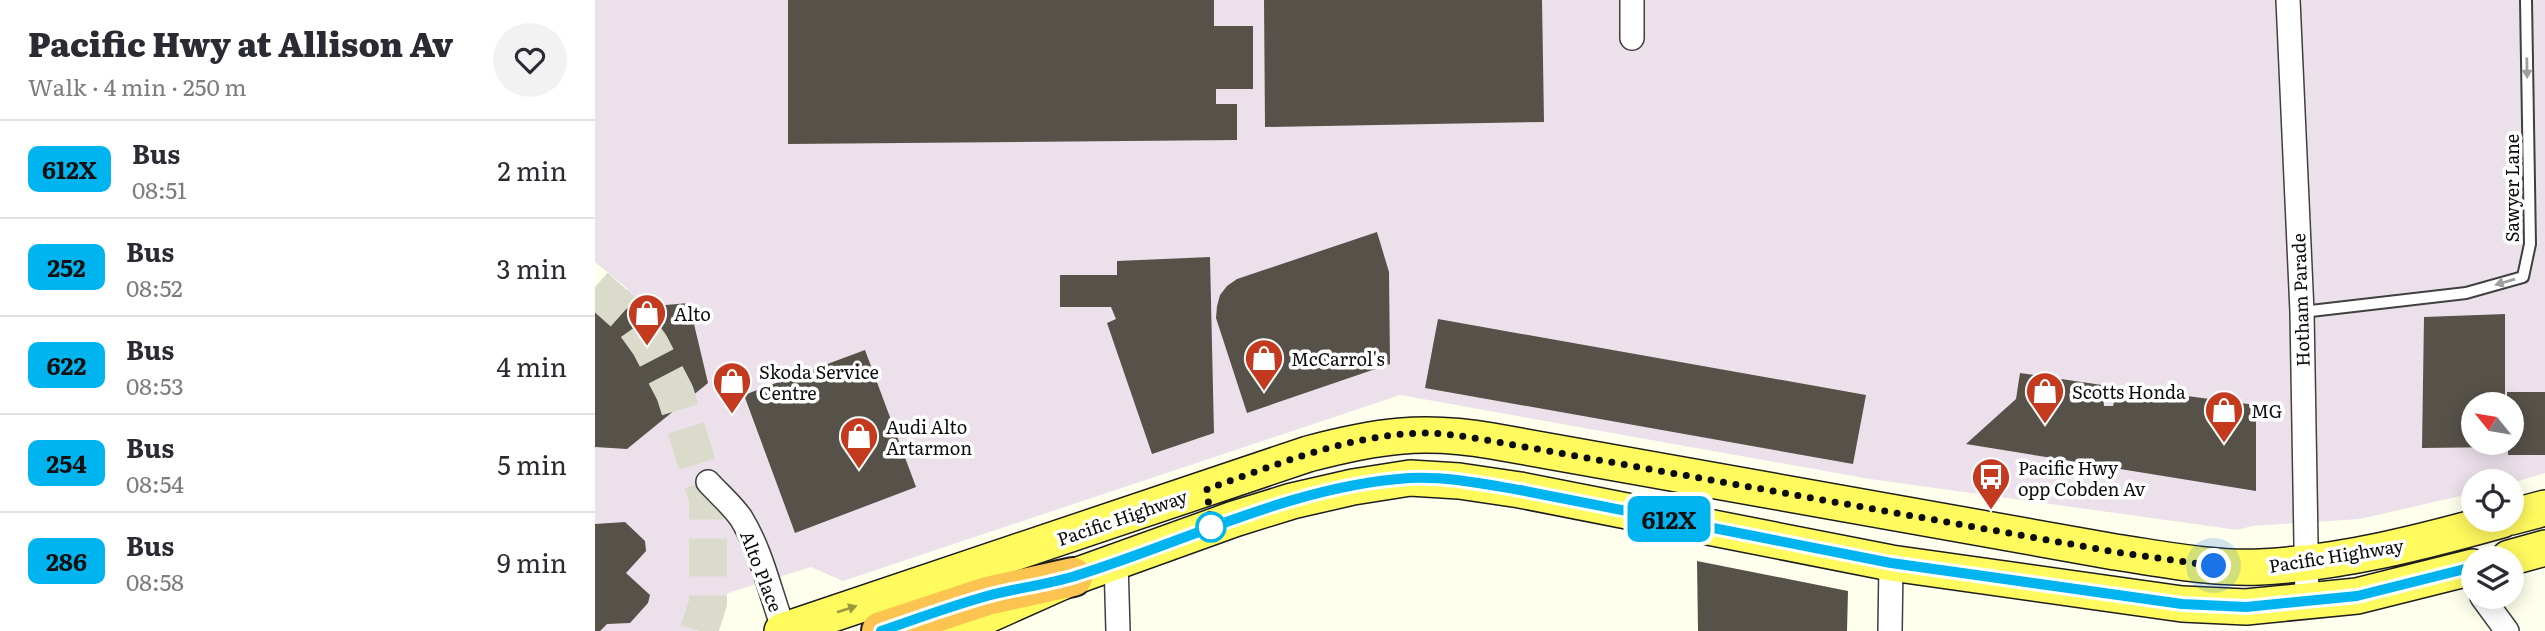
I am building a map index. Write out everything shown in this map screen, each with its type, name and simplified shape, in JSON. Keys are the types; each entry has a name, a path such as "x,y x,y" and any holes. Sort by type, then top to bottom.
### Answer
{"highway":[{"path":"881,631 987,596 1073,577"}],"main road":[{"name":"Pacific Highway","path":"783,631 1308,454 1384,437 1421,433 1492,441 2214,566 2259,567 2349,557 2461,532"},
{"path":"951,631 1073,577 1234,519 1292,501 1353,487 1411,478 1459,481 1520,490 1891,563 2182,604 2246,607 2357,596 2461,580"},
{"path":"2524,514 2545,508"},
{"path":"2524,554 2545,548"}],"street":[{"path":"1632,0 1632,38"},
{"name":"Hotham Parade","path":"2288,0 2302,312 2307,601"},
{"name":"Alto Place","path":"708,482 746,527 760,560 783,631"},
{"path":"2454,534 2461,549"},
{"path":"1117,561 1118,631"},
{"path":"1890,631 1891,563"},
{"path":"2493,609 2507,631"}],"lane":[{"name":"Sawyer Lane","path":"2302,312 2466,293 2523,277 2530,244 2526,0"}],"shaded area":[{"path":"595,0 2545,0 2545,473 2524,479 2524,469 2461,469 2461,496 2360,519 2252,526 2238,530 1870,479 1400,395 843,581 811,567 728,593 712,625 695,631 595,631 595,291 628,289 595,262"}],"building":[{"path":"788,0 1214,0 1214,26 1253,26 1253,89 1216,89 1216,104 1237,104 1237,140 788,144"},
{"path":"1264,0 1542,0 1544,122 1265,127"},
{"path":"1377,232 1389,272 1390,364 1247,413 1216,318 1220,295 1237,279"},
{"path":"1210,257 1214,433 1152,454 1107,323 1116,319 1111,307 1060,307 1060,275 1117,275 1117,261"},
{"name":"Alto","path":"689,303 708,383 627,449 595,447 595,311"},
{"path":"2505,314 2505,392 2461,392 2461,448 2422,448 2424,317"},
{"path":"1438,319 1866,395 1853,464 1425,388"},
{"path":"865,350 916,487 795,533 744,395"},
{"path":"2020,373 2102,385 2104,406 2113,406 2118,387 2256,405 2256,491 1966,444 2016,399"},
{"path":"2524,392 2545,392 2545,455 2524,455"},
{"path":"625,522 645,541 646,551 626,573 650,595 648,603 630,623 607,624 600,631 595,631 595,524"},
{"path":"1697,561 1848,591 1847,631 1698,631"}],"tunnel":[{"path":"595,287 632,320 650,345 675,393 708,499 708,603 699,631"}],"bus line":[{"name":"612X","path":"881,631 987,596 1073,577 1292,501 1353,487 1411,478 1459,481 1520,490 1891,563 2182,604 2246,607 2357,596 2461,570"}],"place":[{"name":"Alto","path":"647,347"},
{"name":"McCarrol's","path":"1264,392"},
{"name":"Skoda Service Centre","path":"732,415"},
{"name":"Scotts Honda","path":"2045,425"},
{"name":"MG","path":"2224,444"},
{"name":"Audi Alto Artarmon","path":"859,470"},
{"name":"Pacific Hwy opp Cobden Av","path":"1991,511"}],"route":[{"path":"1211,527 1207,489 1345,444 1421,433 1492,441 2115,552 2214,566"}]}
